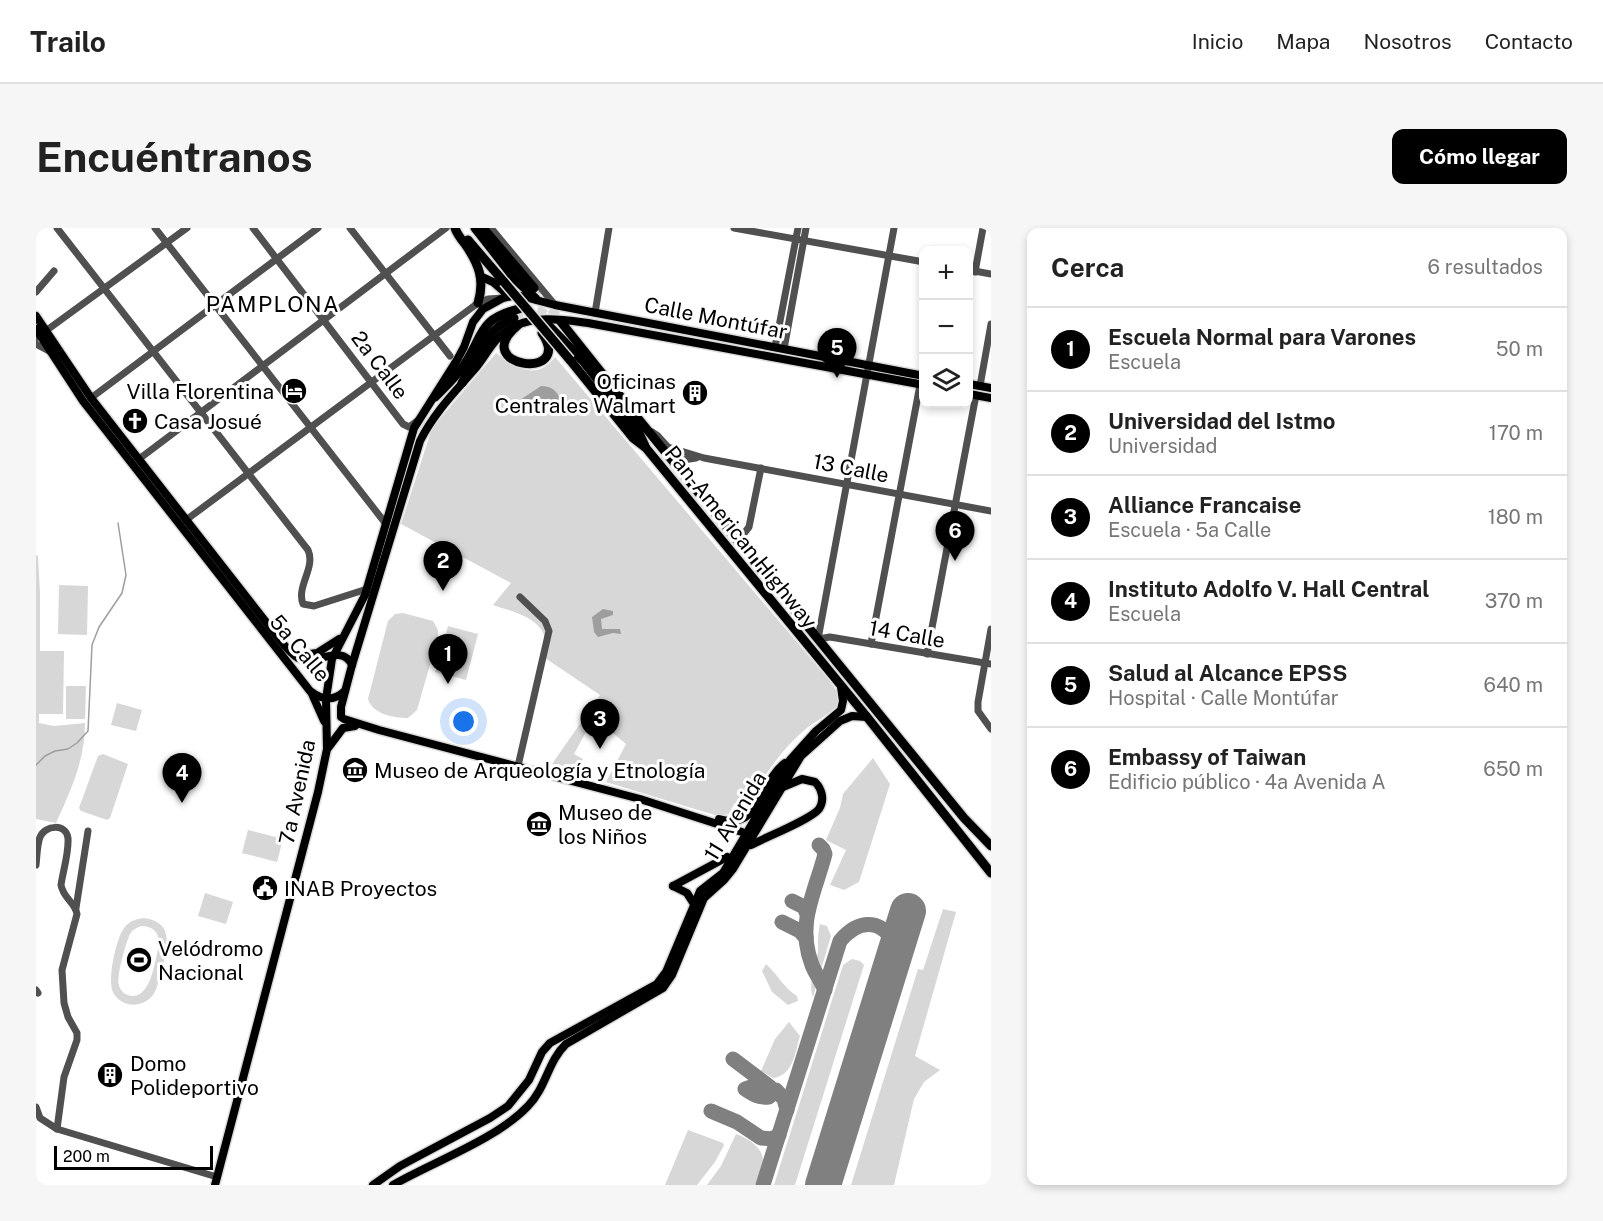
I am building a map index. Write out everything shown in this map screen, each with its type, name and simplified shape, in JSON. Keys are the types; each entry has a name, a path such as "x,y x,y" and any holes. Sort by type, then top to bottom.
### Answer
{"highway":[{"path":"456,228 474,258 482,277 482,287 477,303"},
{"name":"Pan-American Highway","path":"456,228 570,360 633,438 646,448 867,717 991,873"},
{"path":"474,228 515,279 536,299"},
{"path":"483,228 534,288"},
{"path":"502,280 542,333 548,344 545,358 535,364 520,363 509,356 505,344 516,321"},
{"path":"435,397 458,374 480,333 490,321 498,315 519,309"},
{"path":"462,383 490,333 503,322 516,321"},
{"name":"Pan-American Highway","path":"562,323 964,818 991,846"},
{"path":"548,324 583,361 639,433 646,448"}],"main road":[{"path":"482,277 493,282 506,297"},
{"name":"Calle Montúfar","path":"506,297 526,296 555,305 595,313 919,374"},
{"name":"7a Avenida","path":"216,1181 327,749 326,699 333,655 367,589 408,444 417,422 435,397 464,347 476,317 488,306 506,297"},
{"name":"5a Calle","path":"36,316 40,333 49,349 96,419 310,691 317,697 326,699 340,696 345,691"},
{"name":"Calle Montúfar","path":"516,321 565,320 919,384"},
{"name":"5a Calle","path":"40,333 290,652 306,660 333,655 345,656 352,665"},
{"path":"345,691 420,441 440,408 462,383"},
{"path":"973,385 991,388"},
{"path":"973,395 991,398"},
{"path":"351,623 350,631 353,636 360,636 364,632"},
{"path":"290,652 309,655 317,653 345,634"},
{"name":"11 Avenida","path":"668,976 700,891 723,873 790,760 816,731 841,710 843,701 841,687"},
{"path":"310,691 327,728"},
{"name":"5a Calle","path":"345,691 341,707 341,717 344,720 640,799 742,832"},
{"name":"11 Avenida","path":"668,976 704,898 733,869 801,756 840,721 852,716 867,717"},
{"path":"327,749 336,735 346,726 380,730"},
{"path":"640,799 658,801 724,821 739,820 751,814 777,771 790,760"},
{"path":"751,845 819,809 822,798 820,787 809,780 796,780 780,789"},
{"path":"758,834 778,831"},
{"path":"694,904 687,893 673,886 727,857"},
{"path":"372,1185 409,1161 500,1112 523,1090 542,1053 550,1043 668,976"},
{"path":"393,1185 510,1122 530,1105 558,1052 566,1044 658,991 668,976"}],"street":[{"path":"57,228 249,473 310,556 302,591 303,604 314,606 367,589"},
{"path":"155,228 386,524"},
{"path":"40,333 187,228"},
{"name":"2a Calle","path":"253,228 404,424 409,427 417,422"},
{"path":"91,398 318,228"},
{"path":"350,228 450,356"},
{"path":"139,459 446,228"},
{"path":"491,228 555,305"},
{"path":"595,313 609,228"},
{"path":"734,228 919,261"},
{"path":"798,228 800,240"},
{"path":"780,348 800,240 806,228"},
{"path":"818,639 894,228"},
{"path":"973,267 983,228"},
{"path":"36,292 54,271"},
{"path":"973,271 991,274"},
{"path":"186,520 477,303 506,297"},
{"path":"980,386 991,324"},
{"path":"36,344 49,349"},
{"path":"871,644 919,400"},
{"path":"927,654 970,408"},
{"name":"13 Calle","path":"647,430 658,435 668,447 704,458 991,511"},
{"path":"679,469 682,460 704,458"},
{"path":"738,541 749,527 761,468"},
{"path":"518,766 549,631 545,621 520,597"},
{"path":"991,629 988,664 978,711 991,729"},
{"name":"14 Calle","path":"818,639 830,637 988,664"},
{"path":"36,865 40,836 52,827 60,827 64,830 68,840 61,885 65,897 76,908"},
{"path":"57,1130 64,1077 77,1040 77,1032 68,1017 64,1003 62,970 76,921 88,831"},
{"path":"36,1107 40,1118 57,1130 216,1181"}],"shaded area":[{"path":"496,353 526,370 540,369 548,365 555,357 837,692 839,702 837,707 799,735 774,763 747,804 734,804 729,814 718,816 606,782 626,744 594,717 574,754 583,759 577,771 552,764 600,695 545,658 546,640 537,625 523,616 493,605 511,583 401,524 432,428"},
{"path":"541,386 552,389 558,394 565,415 561,415 542,401 527,403 520,400"},
{"path":"36,555 38,556 40,593 40,651 64,651 63,714 39,714 39,723 54,726 85,723 80,762 56,823 36,819"},
{"path":"59,585 88,586 87,635 58,634"},
{"path":"603,609 613,611 613,615 601,619 602,629 620,629 621,634 613,633 598,637 594,632 592,617"},
{"path":"403,613 433,621 438,630 417,710 408,718 379,712 368,699 388,621 395,614"},
{"path":"448,626 478,634 466,680 435,672"},
{"path":"66,686 86,686 85,719 66,719"},
{"path":"117,703 142,710 136,731 111,725"},
{"path":"103,754 128,764 110,818 107,820 81,811 79,808 98,756"},
{"path":"873,758 890,784 859,882 844,890 830,885 846,850 826,840 840,808 843,794"},
{"path":"248,830 283,839 277,862 242,853"},
{"path":"205,893 233,902 226,924 198,916"},
{"path":"943,909 956,912 915,1056 940,1070 924,1082 914,1099 894,1185 851,1185 918,969 923,970"},
{"path":"144,918 154,920 165,930 166,953 155,992 144,1002 133,1005 122,1002 114,994 111,981 112,971 115,951 124,928 130,922","holes":["141,926 155,931 159,945 147,986 142,993 136,996 128,995 120,989 119,975 126,944 134,929"]},
{"path":"820,924 827,926 831,936 813,997 811,985 818,954"},
{"path":"852,959 864,965 795,1185 774,1185 843,965"},
{"path":"766,964 797,996 798,1001 788,1005 772,992 762,971"},
{"path":"789,1022 800,1036 789,1068 785,1073 773,1078 761,1071 775,1039"},
{"path":"688,1130 724,1145 715,1162 697,1185 665,1185"},
{"path":"736,1134 754,1144 763,1156 762,1167 755,1185 707,1185 721,1166"}],"waterway":[{"path":"36,765 45,756 55,751 68,749 88,731 92,645 99,627 122,593 126,575 118,523"}],"taxiway":[{"path":"819,845 825,854 809,909 806,936 812,965 825,990"},
{"path":"792,901 804,907 807,914"},
{"path":"782,922 800,931 806,938"},
{"path":"763,1185 840,941 856,928 872,925 886,932 896,949"},
{"path":"733,1059 770,1087"},
{"path":"766,1085 759,1084 745,1089 765,1097 769,1097 776,1090 784,1099 787,1110"},
{"path":"711,1111 737,1122 761,1138 772,1139 779,1135"}],"runway":[{"path":"823,1185 908,911"}],"tunnel":[{"path":"534,288 560,320"},
{"path":"524,309 540,311 558,321"},
{"path":"514,318 538,319"}],"place":[{"name":"Salud al Alcance EPSS","path":"837,378"},
{"name":"Villa Florentina","path":"294,391"},
{"name":"Oficinas Centrales Walmart","path":"695,393"},
{"name":"Casa Josué","path":"135,421"},
{"name":"Embassy of Taiwan","path":"955,561"},
{"name":"Universidad del Istmo","path":"443,591"},
{"name":"Escuela Normal para Varones","path":"448,684"},
{"name":"Alliance Francaise","path":"600,749"},
{"name":"Museo de Arqueología y Etnología","path":"355,770"},
{"name":"Instituto Adolfo V. Hall Central","path":"182,803"},
{"name":"Museo de los Niños","path":"539,824"},
{"name":"INAB Proyectos","path":"265,888"},
{"name":"Velódromo Nacional","path":"139,960"},
{"name":"Domo Polideportivo","path":"110,1075"}],"district":[{"name":"PAMPLONA","path":"273,304"}]}
